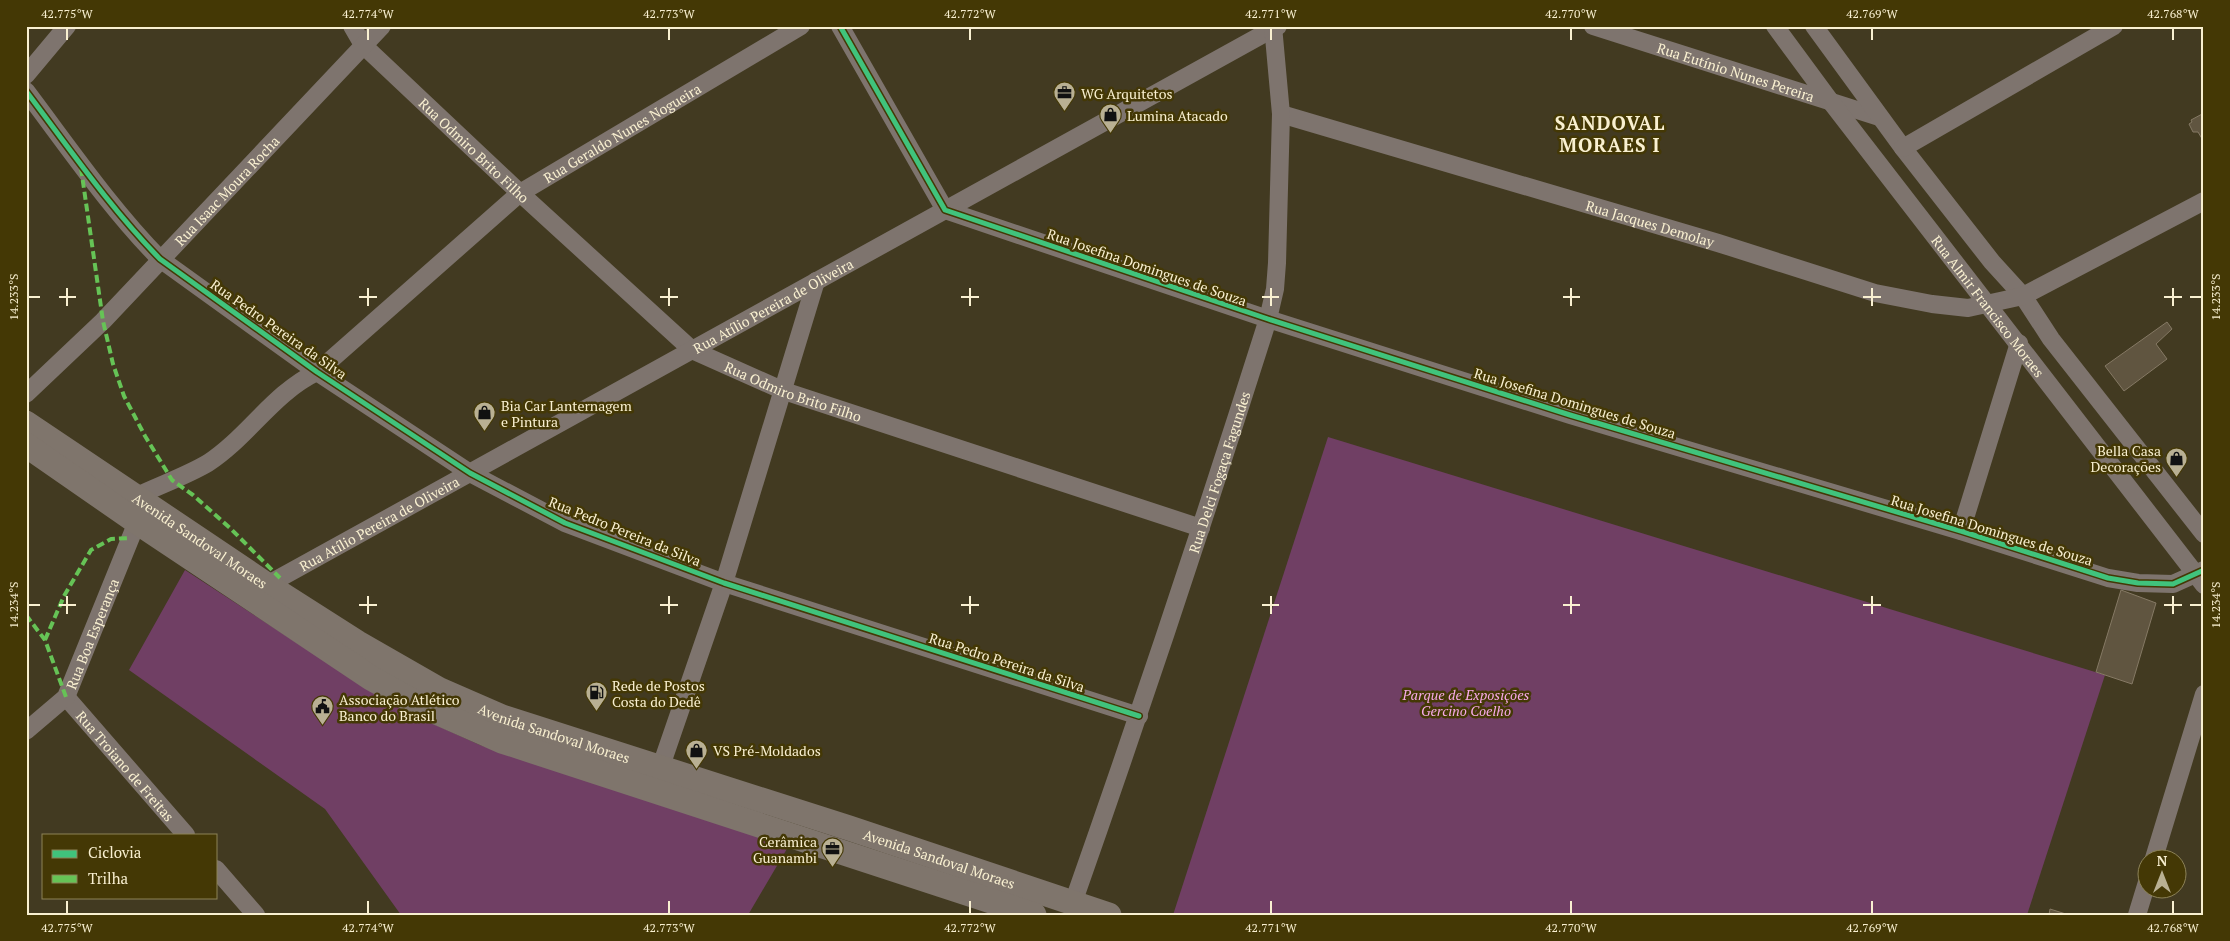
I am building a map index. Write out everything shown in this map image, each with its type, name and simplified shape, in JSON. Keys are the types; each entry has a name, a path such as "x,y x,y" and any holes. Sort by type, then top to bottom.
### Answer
{"main road":[{"name":"Avenida Sandoval Moraes","path":"26,423 268,585 358,643 440,690 502,717 660,769 1034,915"},
{"name":"Avenida Sandoval Moraes","path":"26,446 371,678 416,703 455,721 502,740 1073,903 1109,915"}],"street":[{"path":"26,76 67,26"},
{"name":"Rua Odmiro Brito Filho","path":"352,26 363,45 520,193 692,350 784,391 1201,528"},
{"name":"Rua Isaac Moura Rocha","path":"26,394 103,321 382,26"},
{"name":"Rua Geraldo Nunes Nogueira","path":"137,496 207,463 240,437 299,380 317,372 520,193 801,26"},
{"path":"840,26 945,210"},
{"name":"Rua Eutínio Nunes Pereira","path":"1593,26 1879,117"},
{"name":"Rua Almir Francisco Moraes","path":"1775,26 1831,102 2201,576"},
{"name":"Rua Almir Francisco Moraes","path":"1814,26 1879,117 1992,262 2022,296 2051,339 2204,534"},
{"path":"1903,148 2114,26"},
{"name":"Rua Atílio Pereira de Oliveira","path":"268,585 1275,27"},
{"name":"Rua Delci Fogaça Fagundes","path":"1073,903 1139,716 1201,528 1268,319 1275,289 1281,114 1275,27"},
{"name":"Rua Pedro Pereira da Silva","path":"26,91 80,163 140,238 160,259 317,372 470,473 565,522 724,583 1139,716"},
{"name":"Rua Jacques Demolay","path":"1281,114 1718,242 1874,293 1932,304 1968,308 2022,296 2204,201"},
{"name":"Rua Josefina Domingues de Souza","path":"945,210 1268,319 1570,415 2108,578 2138,583 2173,584 2201,576"},
{"path":"660,769 724,583 816,281"},
{"path":"1961,532 2019,343"},
{"name":"Rua Boa Esperança","path":"26,731 66,697 137,522"},
{"path":"2157,848 2204,694"},
{"name":"Rua Troiano de Freitas","path":"66,697 185,834"},
{"path":"218,871 256,915"},
{"path":"2137,915 2142,898"}],"green space":[{"name":"Parque de Exposições Gercino Coelho","path":"1328,437 2105,675 2027,915 1173,915"},
{"name":"Associação Atlético Banco do Brasil","path":"185,570 394,706 480,745 788,847 748,915 401,915 325,809 129,670"}],"building":[{"path":"2204,113 2204,142 2198,132 2193,132 2189,124 2192,122 2191,120"},
{"path":"2167,322 2172,329 2156,344 2167,359 2124,391 2105,366"},
{"path":"2121,590 2156,603 2132,684 2096,672"},
{"path":"2050,909 2069,915 2049,915"}],"marked path":[{"path":"81,168 103,321 113,364 124,396 145,436 172,480 193,495 230,528 280,578"},
{"path":"45,640 64,596 91,550 111,539 130,538"},
{"path":"26,615 45,640 66,697"}],"cycle path":[{"path":"840,26 945,210 1268,319 1570,415 1961,531 2108,578 2138,583 2173,584 2204,570"},
{"path":"26,91 107,198 160,259 317,372 470,473 565,523 724,583 1139,716"}],"place":[{"name":"WG Arquitetos","path":"1065,112"},
{"name":"Lumina Atacado","path":"1111,134"},
{"name":"Bia Car Lanternagem e Pintura","path":"485,432"},
{"name":"Bella Casa Decorações","path":"2177,477"},
{"name":"Rede de Postos Costa do Dedê","path":"596,712"},
{"name":"Associação Atlético Banco do Brasil","path":"323,726"},
{"name":"VS Pré-Moldados","path":"697,769"},
{"name":"Cerâmica Guanambi","path":"833,868"}],"district":[{"name":"SANDOVAL MORAES I","path":"1610,133"}]}
